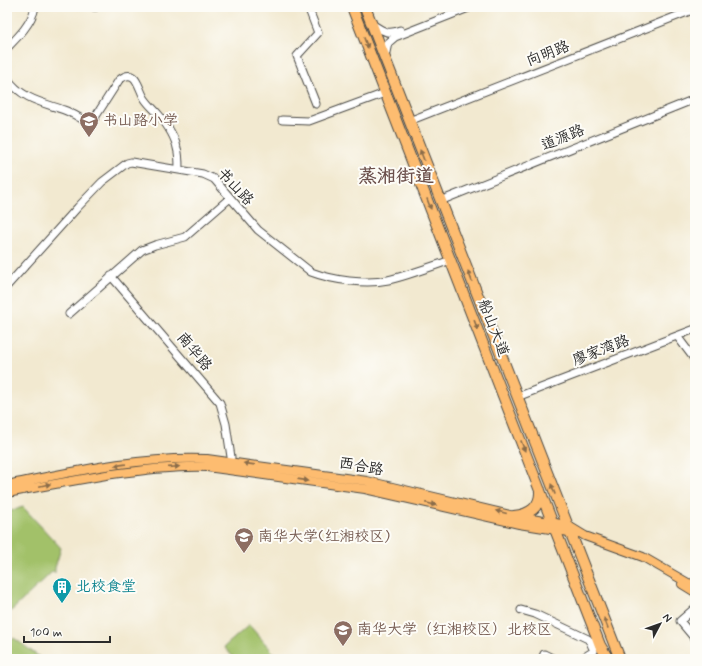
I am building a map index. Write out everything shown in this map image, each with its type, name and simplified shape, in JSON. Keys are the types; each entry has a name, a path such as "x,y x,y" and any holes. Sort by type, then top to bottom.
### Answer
{"highway":[{"name":"船山大道","path":"352,7 567,558 594,640 608,659"},
{"name":"船山大道","path":"365,7 620,659"},
{"path":"517,520 534,509 539,500 540,488"}],"main road":[{"name":"西合路","path":"7,486 88,469 144,461 207,458 367,481 517,520"},
{"name":"西合路","path":"7,493 58,482 146,469 185,466 207,467 365,489 568,529 642,557 688,583 695,584"},
{"path":"517,520 550,534 557,541 567,558"},
{"name":"西合路","path":"568,529 641,562 695,592"}],"street":[{"path":"7,48 21,34 31,17 34,7"},
{"path":"308,7 318,33 297,56 316,104"},
{"path":"371,23 384,31 393,33 458,7"},
{"path":"385,57 388,43 395,37 471,7"},
{"name":"向明路","path":"409,122 695,9"},
{"path":"7,78 28,97 39,103 65,110 89,123 94,119 119,80 128,76 134,78 138,82 145,99 170,130 177,147 179,169"},
{"path":"282,120 309,121 386,93"},
{"name":"道源路","path":"441,203 695,99"},
{"name":"道源路","path":"441,203 695,104"},
{"name":"书山路","path":"7,286 102,182 127,163 136,162 179,169 208,176 214,179 258,230 311,272 318,275 342,280 368,282 387,280 451,260"},
{"path":"69,314 142,250 185,237 230,198"},
{"name":"南华路","path":"111,276 220,403 226,424 231,457"},
{"name":"廖家湾路","path":"517,397 695,329"},
{"path":"677,336 695,360"},
{"path":"695,608 680,621 695,640"},
{"path":"521,610 535,614 588,639 594,640 594,651 581,659"},
{"path":"542,659 544,654 554,659"}],"green space":[{"path":"23,507 61,548 55,573 53,571 7,615 7,512"},
{"path":"249,625 279,659 235,659 224,647"},
{"path":"14,638 42,659 7,659 7,644"}],"place":[{"name":"书山路小学","path":"89,138"},
{"name":"南华大学(红湘校区)","path":"244,554"},
{"name":"北校食堂","path":"62,604"},
{"name":"南华大学（红湘校区）北校区","path":"343,647"}],"district":[{"name":"蒸湘街道","path":"396,176"}]}
